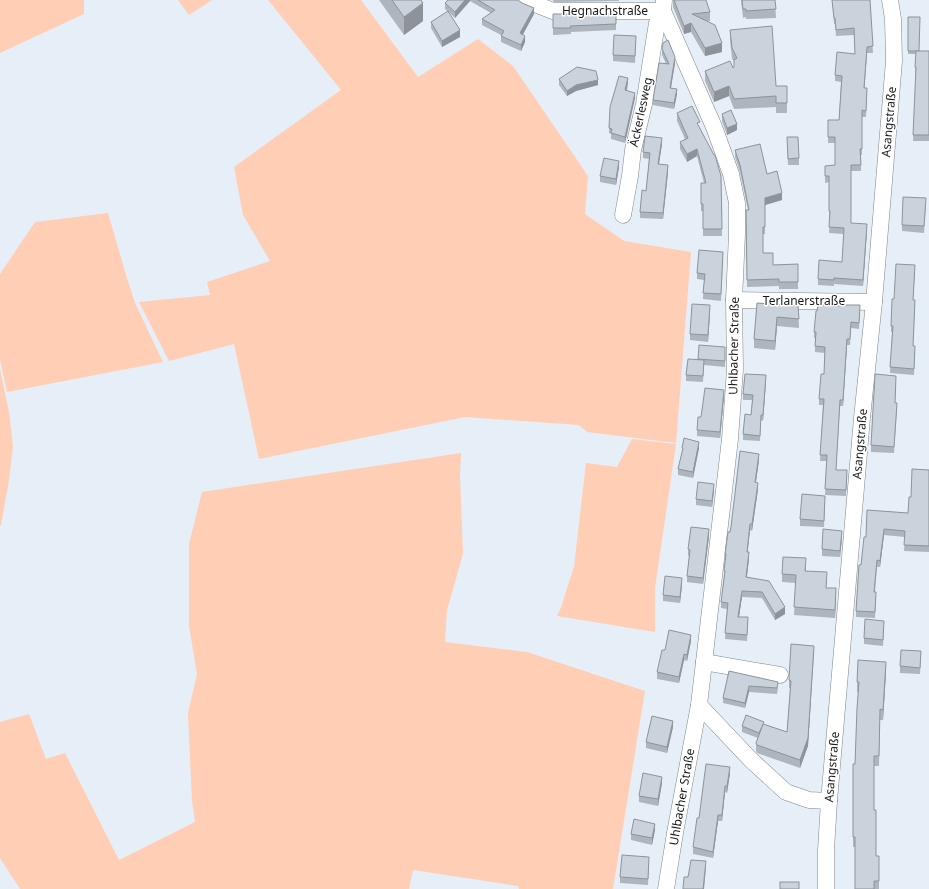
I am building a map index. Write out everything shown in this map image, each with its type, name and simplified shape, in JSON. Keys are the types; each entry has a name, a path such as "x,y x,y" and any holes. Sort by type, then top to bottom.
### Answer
{"street":[{"name":"Hegnachstraße","path":"525,0 553,11 664,5"},
{"name":"Asangstraße","path":"826,889 826,850 829,801 894,61 890,0"},
{"name":"Äckerlesweg","path":"623,215 633,150 644,104 657,23 664,5"},
{"name":"Uhlbacher Straße","path":"664,5 714,127 731,174 737,203 734,300 735,369 730,439 699,705 666,889"},
{"name":"Terlanerstraße","path":"734,300 874,302"},
{"path":"704,662 780,675"},
{"path":"699,705 751,760 786,792 809,800 829,801"}],"shaded area":[{"path":"0,0 84,0 84,14 0,53"},
{"path":"178,0 212,0 189,15"},
{"path":"268,0 361,0 418,77 478,39 513,66 588,176 585,214 624,241 691,252 676,443 587,432 579,425 465,417 259,459 234,344 169,361 139,302 210,295 207,282 270,261 243,215 234,167 341,90"},
{"path":"108,213 135,303 163,362 7,392 0,360 0,274 35,222"},
{"path":"0,369 9,412 13,446 9,480 0,526"},
{"path":"632,439 676,444 655,588 655,632 557,616 574,567 586,463 617,467"},
{"path":"461,453 460,475 463,554 447,610 445,642 527,652 645,691 613,889 519,889 518,886 413,870 409,889 20,889 0,858 0,722 29,714 46,759 65,753 119,860 195,822 192,801 188,713 197,674 189,626 189,544 202,492"}],"building":[{"path":"392,0 421,0 423,3 404,17"},
{"path":"448,0 465,0 455,12 445,3"},
{"path":"478,0 518,0 534,8 520,33 525,36 521,45 501,36 504,31 482,19 495,10"},
{"path":"674,0 706,0 710,12 692,14 715,25 722,43 705,48 691,23 684,26"},
{"path":"742,0 775,0 776,9 746,11 746,9 743,9"},
{"path":"832,0 870,0 873,46 867,47 864,88 867,88 866,111 862,110 862,149 860,149 861,165 851,165 851,223 867,224 863,280 834,278 834,280 818,279 819,260 842,262 844,228 829,227 829,176 825,176 825,166 835,165 835,137 828,137 828,120 839,120 842,76 835,75 837,52 855,54 854,28 836,30"},
{"path":"448,11 460,30 442,41 431,22"},
{"path":"553,14 616,14 616,24 553,28"},
{"path":"908,17 920,17 919,51 908,51"},
{"path":"772,26 776,86 787,86 787,103 776,103 776,96 734,99 729,86 714,92 705,71 730,61 733,68 734,67 734,60 737,58 732,48 730,30"},
{"path":"614,35 636,36 635,56 613,55"},
{"path":"668,40 675,57 670,88 677,89 674,103 653,100 659,63 669,64 662,49 663,43"},
{"path":"916,51 929,51 929,135 913,135"},
{"path":"577,67 596,71 598,80 576,85 567,91 559,79"},
{"path":"619,76 628,78 625,90 635,93 625,137 611,133 612,129 609,128 610,107"},
{"path":"692,106 700,122 697,123 715,155 721,176 722,229 703,229 701,183 706,183 697,149 687,154 680,142 688,138 677,113"},
{"path":"731,110 737,124 727,128 722,114"},
{"path":"645,136 662,138 658,164 668,165 663,213 640,212 642,190 646,191 650,153 643,152"},
{"path":"787,137 798,137 799,158 788,159"},
{"path":"760,144 767,174 777,171 782,193 765,198 763,253 773,253 773,265 798,264 798,282 779,282 779,279 747,280 746,210 749,210 740,165 735,150"},
{"path":"604,158 619,161 616,179 600,176"},
{"path":"903,197 926,198 924,226 902,225"},
{"path":"699,250 723,252 721,294 703,293 705,274 697,273"},
{"path":"896,264 915,265 913,300 915,300 913,346 915,346 914,369 890,367 893,326 891,326 892,299 894,299"},
{"path":"757,303 798,306 799,319 777,317 775,341 754,339"},
{"path":"692,304 710,305 708,335 690,334"},
{"path":"818,305 860,305 859,323 851,322 850,339 847,339 843,400 840,400 836,470 847,470 846,490 825,489 827,455 820,455 824,399 819,399 821,374 824,374 825,347 815,346 816,332 814,332"},
{"path":"699,345 725,347 725,361 698,359"},
{"path":"688,359 704,360 703,376 686,375"},
{"path":"745,374 766,375 760,436 743,434 745,414 751,415 753,395 743,394"},
{"path":"875,374 896,376 895,403 897,403 894,447 871,445"},
{"path":"705,388 724,390 720,432 697,430 698,417 701,417"},
{"path":"684,438 699,442 693,472 678,469"},
{"path":"740,451 759,454 755,482 758,483 752,524 750,524 746,577 769,581 785,607 775,614 762,592 742,591 738,617 748,617 747,635 725,633 728,603 721,602 725,571 725,554 728,532 730,532 731,527"},
{"path":"912,469 929,470 929,546 904,545 905,531 884,529 880,561 877,560 874,592 876,592 875,612 856,611 859,565 861,565 864,537 866,537 867,510 908,513 909,497 911,497"},
{"path":"698,482 714,484 712,501 696,499"},
{"path":"802,494 825,496 824,521 800,519"},
{"path":"691,527 709,529 703,578 687,576 690,550 688,549"},
{"path":"823,529 842,531 840,551 822,549"},
{"path":"783,557 806,558 805,571 827,572 826,588 836,588 835,610 794,607 796,575 782,574"},
{"path":"665,576 682,578 680,597 663,595"},
{"path":"865,619 884,621 883,640 864,638"},
{"path":"669,630 691,635 687,655 684,654 679,677 657,672 662,650 665,650"},
{"path":"791,644 814,646 808,738 800,760 757,745 756,743 763,724 787,732 791,681 789,680"},
{"path":"901,650 921,651 920,668 900,666"},
{"path":"858,660 886,662 883,710 880,709 879,756 874,756 874,810 876,810 876,856 879,856 879,881 874,881 874,889 855,889 853,764 855,764 859,682 857,682"},
{"path":"729,671 778,682 777,688 749,686 745,703 723,698"},
{"path":"746,715 764,722 759,733 742,726"},
{"path":"652,716 673,721 667,747 646,742"},
{"path":"706,764 730,767 727,786 725,786 722,815 718,815 713,852 693,847 697,818 699,818"},
{"path":"643,773 662,777 658,799 639,796"},
{"path":"634,819 655,824 652,838 631,834"},
{"path":"622,855 649,857 648,879 620,877"},
{"path":"691,860 706,861 703,889 683,889 684,877 688,877"},
{"path":"780,882 799,882 799,889 780,889"}]}
